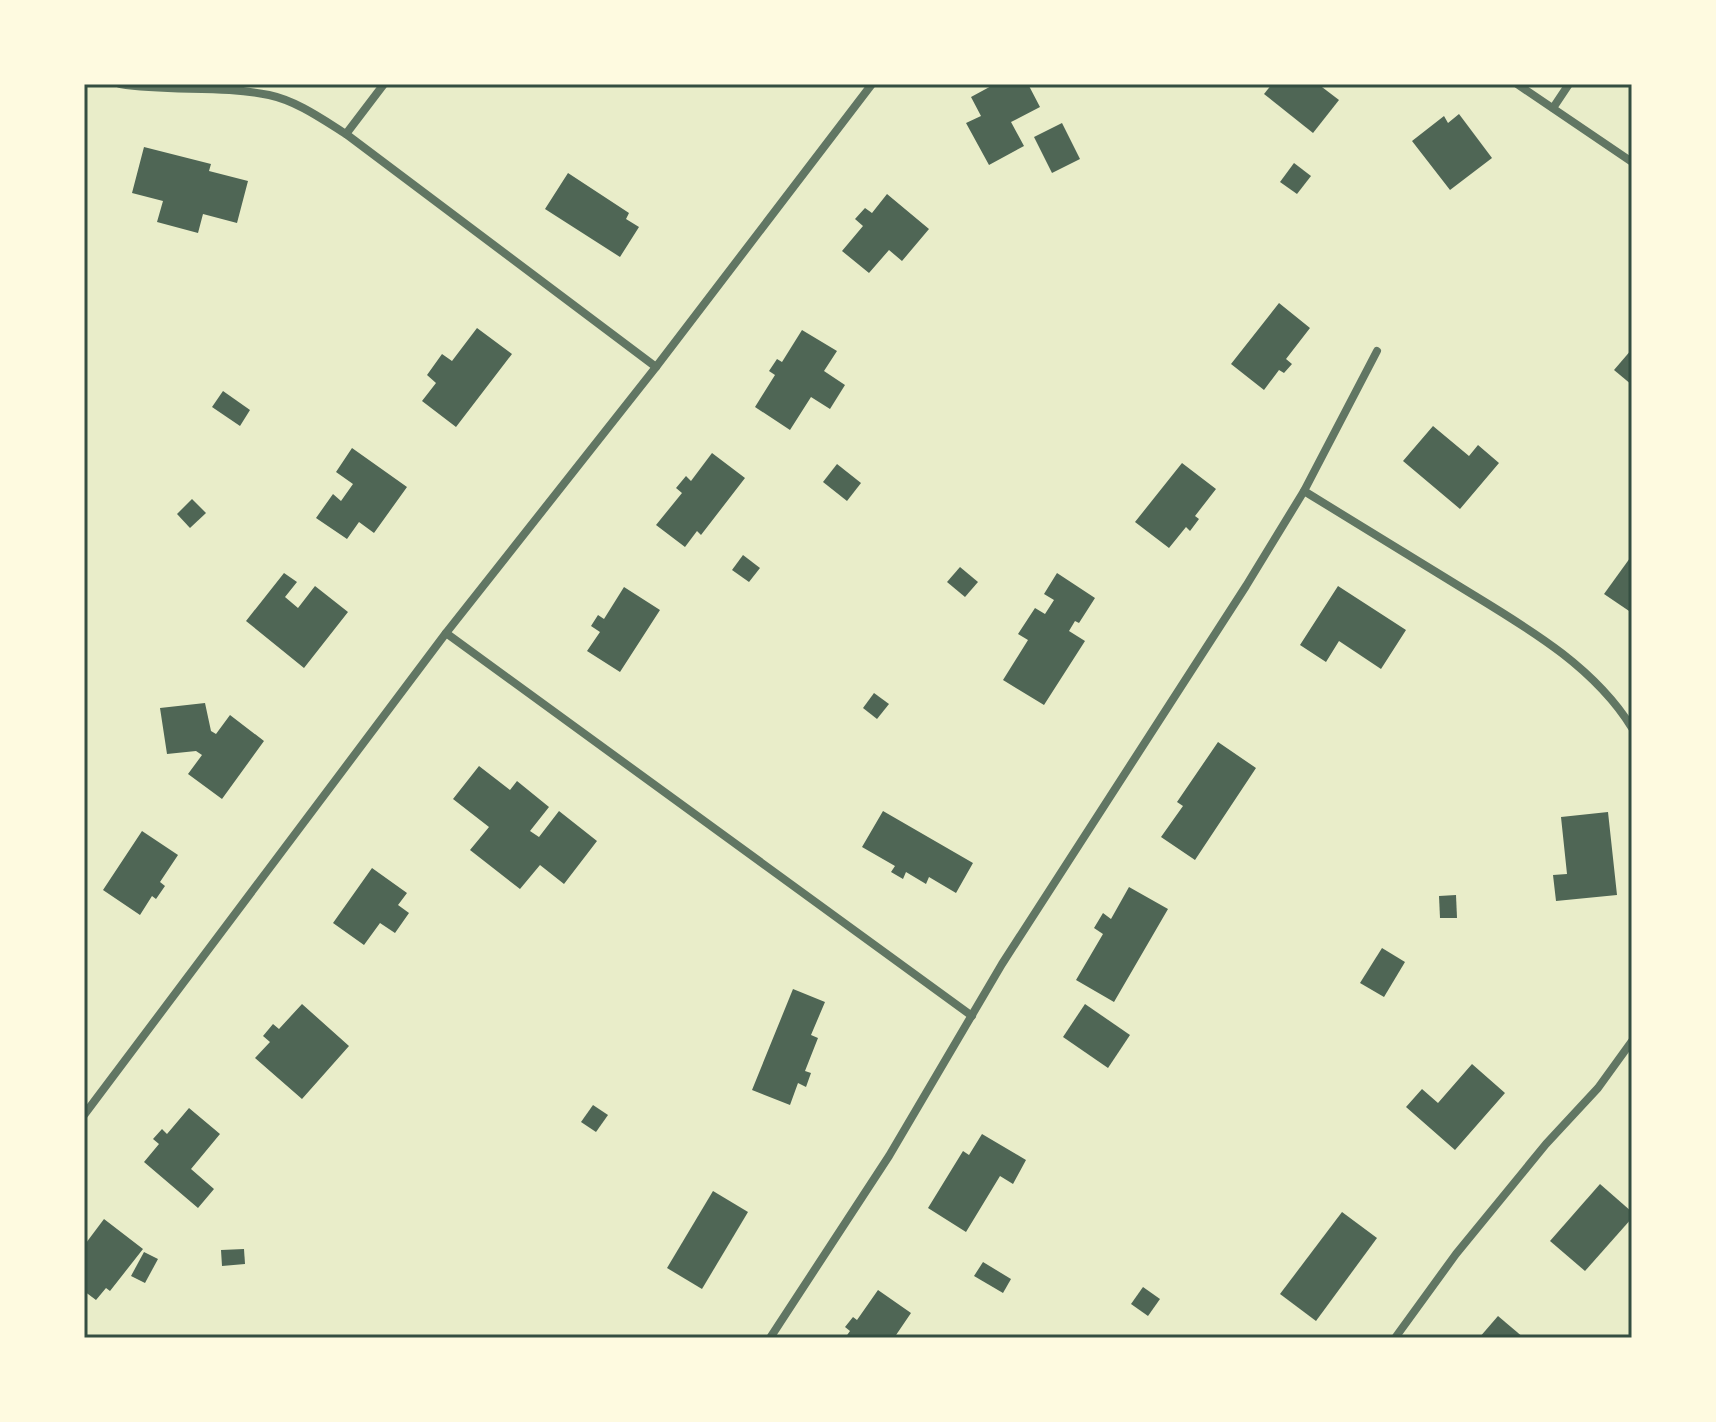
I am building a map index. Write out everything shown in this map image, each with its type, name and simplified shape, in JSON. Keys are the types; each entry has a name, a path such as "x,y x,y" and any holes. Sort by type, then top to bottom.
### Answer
{"street":[{"path":"120,84 225,90 271,96 304,108 346,134 656,367"},
{"path":"346,134 384,84"},
{"path":"84,1115 446,633 656,367 872,84"},
{"path":"1517,84 1632,162"},
{"path":"1553,108 1569,84"},
{"path":"770,1338 889,1156 1002,964 1238,600 1304,491 1377,351"},
{"path":"1304,491 1501,612 1578,665 1619,708 1632,728"},
{"path":"446,633 972,1016"},
{"path":"1395,1338 1456,1254 1546,1144 1598,1088 1632,1041"}],"building":[{"path":"995,84 1028,84 1040,107 1011,122 1024,146 989,165 966,123 981,116 971,97"},
{"path":"1272,84 1318,84 1339,100 1313,133 1264,94"},
{"path":"1459,114 1492,158 1450,190 1412,141 1444,116 1448,123"},
{"path":"1062,123 1080,159 1052,173 1034,137"},
{"path":"144,147 211,164 209,171 248,181 237,223 203,214 198,233 157,222 163,201 132,193"},
{"path":"1294,163 1311,176 1297,194 1280,182"},
{"path":"568,173 629,213 626,219 639,227 620,257 545,209"},
{"path":"887,194 929,229 902,261 889,250 869,273 842,251 863,226 855,219 865,208 872,213"},
{"path":"1279,303 1310,328 1286,359 1292,364 1284,373 1279,370 1264,390 1231,364"},
{"path":"477,328 512,354 456,427 422,401 436,383 427,375 442,354 452,361"},
{"path":"802,330 837,351 824,371 845,385 830,409 811,397 790,430 755,407 775,375 769,371 777,359 782,362"},
{"path":"1632,349 1632,385 1614,370"},
{"path":"223,391 250,410 240,426 212,407"},
{"path":"1433,426 1469,456 1478,445 1499,463 1460,509 1403,461"},
{"path":"352,448 407,487 374,533 359,522 347,539 316,518 333,494 341,501 353,484 336,472"},
{"path":"712,453 745,478 701,535 697,531 685,547 656,525 682,493 676,488 686,476 691,481"},
{"path":"1182,463 1216,489 1195,516 1199,519 1190,531 1186,527 1169,548 1135,522"},
{"path":"837,464 861,483 847,501 823,482"},
{"path":"192,499 206,513 190,528 177,514"},
{"path":"743,555 760,568 749,582 732,570"},
{"path":"1632,559 1632,613 1604,594"},
{"path":"960,567 978,582 965,597 947,582"},
{"path":"284,573 297,582 285,597 298,608 315,586 348,612 304,668 246,621"},
{"path":"1057,573 1095,598 1079,623 1075,621 1069,631 1085,641 1044,705 1003,680 1028,640 1018,634 1035,608 1045,614 1054,600 1044,594"},
{"path":"1338,586 1406,630 1381,669 1339,641 1326,662 1300,645"},
{"path":"624,587 660,610 620,672 587,651 600,632 591,626 598,615 604,619"},
{"path":"874,693 889,704 877,719 863,708"},
{"path":"205,703 211,731 216,734 230,715 264,741 222,799 188,774 202,755 196,751 167,754 160,708"},
{"path":"1218,742 1256,768 1195,860 1161,837 1183,806 1177,802"},
{"path":"479,766 510,790 517,781 549,807 530,831 539,837 559,811 597,841 564,884 540,865 520,889 470,850 489,827 453,799"},
{"path":"883,811 973,863 956,893 929,877 926,884 906,872 903,879 891,872 895,866 862,847"},
{"path":"1608,812 1617,895 1556,901 1553,875 1567,874 1561,817"},
{"path":"142,831 178,855 160,882 165,886 156,899 152,896 140,915 103,890"},
{"path":"372,868 407,893 398,905 409,913 395,933 380,923 364,945 333,923"},
{"path":"1129,887 1168,909 1114,1002 1076,980 1103,934 1094,928 1103,913 1111,919"},
{"path":"1456,895 1457,918 1440,918 1439,896"},
{"path":"1382,948 1405,962 1384,997 1360,983"},
{"path":"793,989 825,1002 811,1035 818,1038 805,1071 811,1073 806,1087 798,1083 790,1105 752,1090"},
{"path":"302,1004 349,1046 302,1099 255,1058 270,1042 263,1036 273,1024 279,1029"},
{"path":"1085,1004 1130,1035 1108,1068 1063,1037"},
{"path":"1472,1064 1505,1093 1455,1150 1406,1107 1422,1089 1438,1103"},
{"path":"593,1105 608,1115 596,1132 581,1122"},
{"path":"189,1108 220,1134 191,1169 214,1189 198,1208 144,1162 159,1144 153,1139 162,1129 167,1134"},
{"path":"982,1134 1026,1160 1013,1184 1000,1176 966,1232 928,1208 963,1151 969,1155"},
{"path":"1600,1184 1632,1212 1632,1218 1585,1271 1550,1241"},
{"path":"713,1191 748,1212 702,1289 667,1268"},
{"path":"1342,1212 1377,1238 1316,1321 1280,1294"},
{"path":"104,1219 143,1249 110,1291 106,1288 96,1300 84,1291 84,1241 86,1243"},
{"path":"244,1249 245,1264 222,1266 221,1250"},
{"path":"144,1252 158,1259 145,1283 131,1276"},
{"path":"983,1262 1011,1279 1003,1293 974,1276"},
{"path":"1143,1287 1160,1299 1148,1316 1131,1304"},
{"path":"878,1290 911,1313 894,1338 845,1338 850,1331 845,1327 853,1317 857,1320"},
{"path":"1498,1316 1524,1338 1479,1338"}]}
